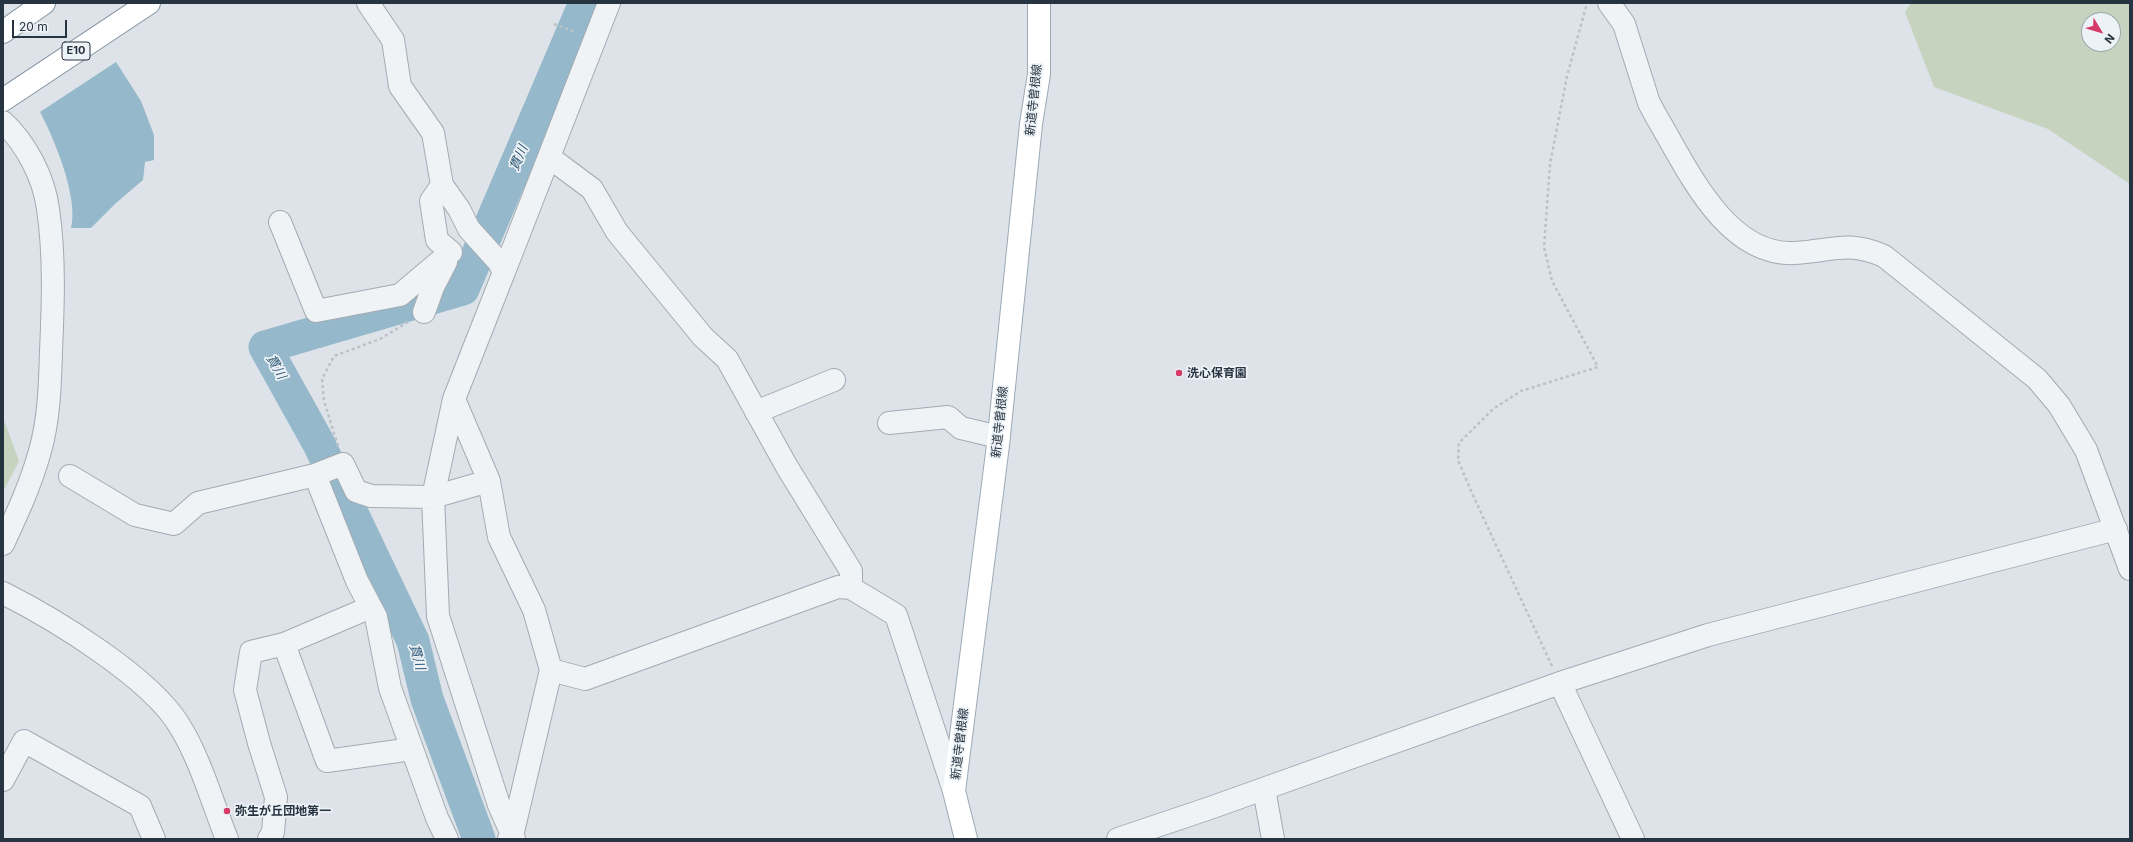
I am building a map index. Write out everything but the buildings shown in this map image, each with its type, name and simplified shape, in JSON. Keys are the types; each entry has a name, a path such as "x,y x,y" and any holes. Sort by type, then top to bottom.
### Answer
{"main road":[{"path":"3,32 44,3"},
{"name":"E10","path":"3,100 149,3"},
{"name":"新道寺曽根線","path":"966,839 954,791 999,437 1031,124 1039,74 1039,3"}],"street":[{"path":"512,838 499,804 438,616 430,497 454,399 501,266 549,157 609,3"},
{"path":"1609,3 1624,24 1649,102 1656,116 1708,201 1724,223 1765,249 1794,253 1845,247 1866,248 1884,256 1897,264 2037,379 2059,405 2086,450 2130,569"},
{"path":"372,5 393,40 400,86 433,133 442,185 459,209 469,229 501,266"},
{"path":"3,122 28,153 38,174 48,208 52,258 52,317 49,393 41,450 23,501 3,544"},
{"path":"549,157 592,189 617,232 703,337 727,359 787,467 851,571 851,588"},
{"path":"442,185 431,201 437,240 451,252"},
{"path":"424,312 433,287 451,252 459,209"},
{"path":"280,222 316,311 400,295 451,252"},
{"path":"756,412 834,380"},
{"path":"454,399 490,481 500,537 534,610 552,670 512,838"},
{"path":"889,423 948,417 961,428 999,437"},
{"path":"329,469 356,491 371,496 430,497 490,481"},
{"path":"70,476 135,515 174,524 198,503 329,469"},
{"path":"329,469 357,581 376,617 390,688 437,818 448,839"},
{"path":"1118,839 1264,789 1560,682 1708,635 2116,529"},
{"path":"552,670 585,679 838,587 851,588 896,615 954,791"},
{"path":"3,594 32,608 146,686 178,724 190,745 227,839"},
{"path":"269,839 273,832 276,797 258,743 246,690 251,652 284,644 371,607"},
{"path":"284,644 326,761 412,749"},
{"path":"1560,682 1633,839"},
{"path":"3,780 24,741 140,806 154,839"},
{"path":"1264,789 1273,839"}],"path":[{"path":"1560,682 1458,460 1459,443 1493,409 1520,391 1598,367 1552,281 1544,247 1550,164 1567,76 1586,3"},
{"path":"554,24 579,34"},
{"path":"329,469 322,379 334,356 380,339 424,312"}],"green space":[{"path":"1911,3 2130,3 2130,184 2048,129 1934,87 1905,12"},
{"path":"3,417 19,461 3,492"}],"water":[{"path":"116,62 141,101 154,135 154,160 145,162 143,180 116,203 91,228 71,228 73,215 72,201 64,168 40,112"}],"waterway":[{"name":"貫川","path":"479,839 427,699 413,641 319,444 265,347 463,289 585,3"}],"place":[{"name":"洗心保育園","path":"1179,373"},
{"name":"弥生が丘団地第一","path":"227,811"}]}
